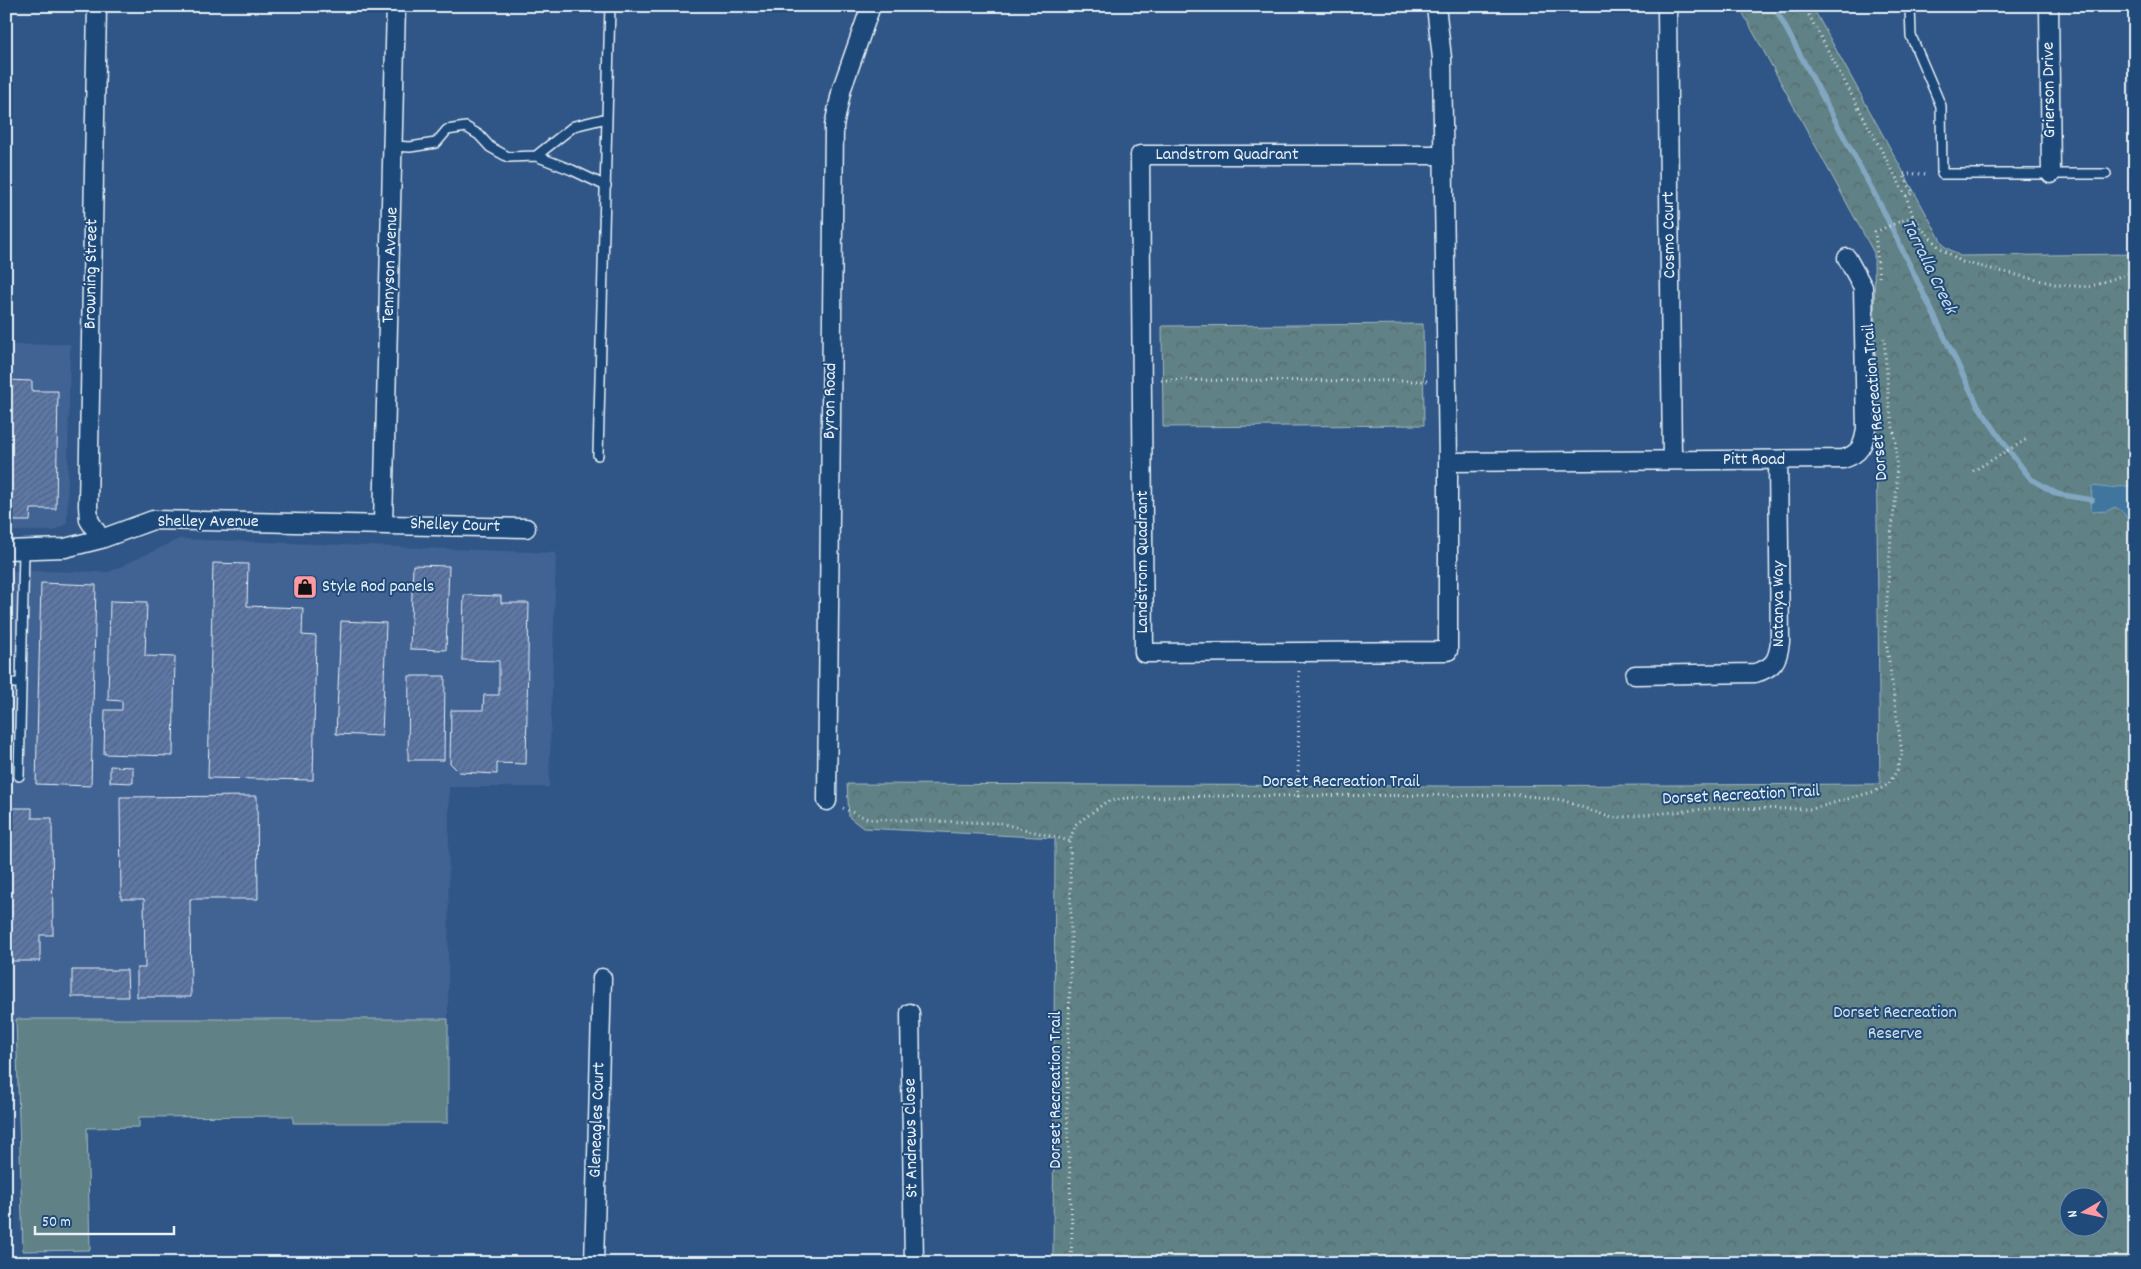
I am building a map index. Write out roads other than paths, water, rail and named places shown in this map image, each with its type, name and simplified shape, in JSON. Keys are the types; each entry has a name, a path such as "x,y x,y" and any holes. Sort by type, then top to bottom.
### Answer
{"street":[{"name":"Browning Street","path":"97,6 88,506 89,520 101,539"},
{"name":"Tennyson Avenue","path":"383,524 394,146 396,6"},
{"name":"Byron Road","path":"827,801 834,126 842,88 871,6"},
{"name":"Landstrom Quadrant","path":"1436,6 1442,58 1448,462 1448,651 1144,653 1140,155 1443,155"},
{"name":"Grierson Drive","path":"2049,6 2051,174"},
{"name":"Cosmo Court","path":"1667,10 1672,459"},
{"name":"Pitt Road","path":"1448,462 1843,459 1860,450 1865,440 1864,287 1847,258"},
{"name":"Natanya Way","path":"1635,675 1755,673 1766,670 1775,664 1779,655 1780,642 1778,460"},
{"name":"Shelley Avenue","path":"15,550 65,548 101,539 153,520 383,524"},
{"name":"Shelley Court","path":"383,524 526,528"},
{"name":"Gleneagles Court","path":"594,1263 602,978"},
{"name":"St Andrews Close","path":"910,1013 914,1263"}],"lane":[{"path":"598,454 610,6"},
{"path":"1910,6 1911,36 1942,106 1942,174 2106,174"},
{"path":"536,156 574,126 607,118"},
{"path":"394,146 410,147 436,143 447,130 466,127 480,135 490,147 508,157 536,156 606,186"},
{"path":"15,550 20,683 19,776"},
{"path":"6,683 20,683"}],"waterway":[{"name":"Tarralla Creek","path":"1774,6 1882,208 1977,404 2031,479 2057,494 2092,500"}],"place":[{"name":"Style Rod panels","path":"305,587"}],"park label":[{"name":"Dorset Recreation Reserve","path":"1895,1023"}]}
